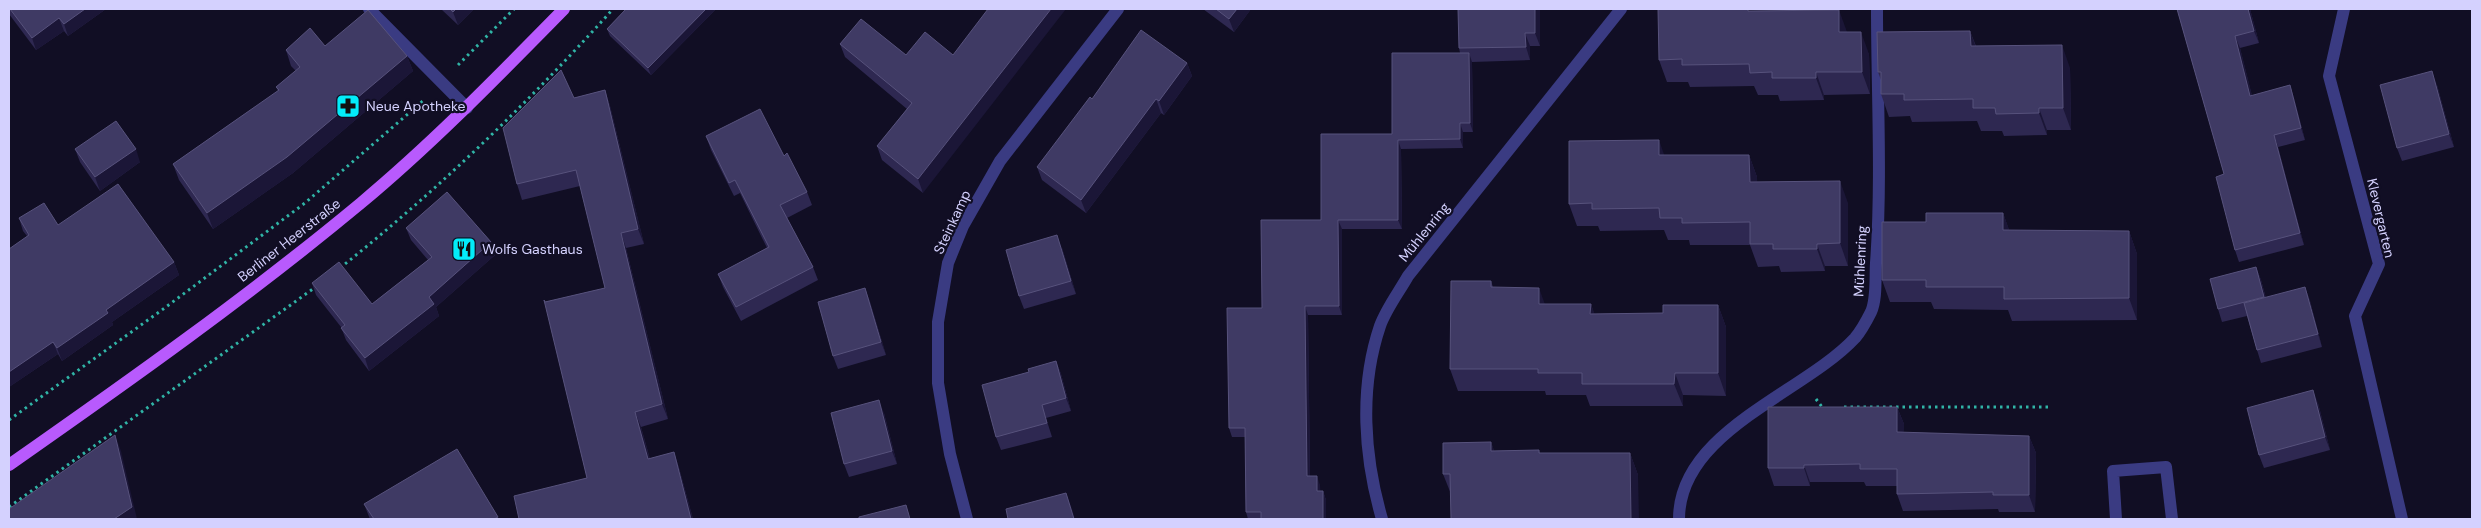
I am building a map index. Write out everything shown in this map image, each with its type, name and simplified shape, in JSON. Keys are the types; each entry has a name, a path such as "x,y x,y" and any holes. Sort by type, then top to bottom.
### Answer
{"main road":[{"name":"Berliner Heerstraße","path":"9,465 275,272 362,202 466,108 564,9"}],"street":[{"path":"369,9 442,81 466,108"},
{"name":"Steinkamp","path":"967,519 950,454 938,383 938,322 948,263 963,226 1000,161 1118,9"},
{"name":"Mühlenring","path":"1382,519 1369,458 1366,411 1368,368 1380,324 1408,276 1621,9"},
{"name":"Mühlenring","path":"1679,519 1688,480 1709,449 1759,408 1802,380 1856,337 1872,310 1878,245 1877,9"},
{"name":"Klevergarten","path":"2344,9 2329,76 2379,264 2355,316 2402,519"},
{"path":"2116,519 2113,471 2166,467 2172,519"}],"path":[{"path":"9,420 166,307 305,202 422,102 514,9"},
{"path":"1802,380 1822,407 1832,407"},
{"path":"1842,407 2050,406"}],"building":[{"path":"10,9 85,9 64,24 59,18 32,38"},
{"path":"626,9 706,9 648,68 607,29"},
{"path":"988,9 1051,9 918,179 877,146 912,103 840,44 861,19 906,55 925,32 953,55"},
{"path":"1216,9 1237,9 1229,19"},
{"path":"1458,9 1535,9 1535,33 1525,33 1526,47 1459,48"},
{"path":"1658,9 1748,9 1748,11 1839,10 1839,32 1861,32 1862,72 1816,72 1816,78 1772,78 1772,72 1750,73 1749,64 1682,65 1682,59 1659,60"},
{"path":"2177,9 2248,9 2254,31 2235,36 2250,96 2290,85 2301,128 2274,135 2300,233 2235,250 2216,177 2224,174"},
{"path":"368,10 407,56 287,157 207,213 173,164 279,90 276,87 300,67 286,50 310,28 325,46"},
{"path":"1141,30 1187,63 1159,101 1156,99 1081,200 1037,167 1090,97 1092,99"},
{"path":"1970,31 1971,46 2062,45 2063,108 2039,108 2039,113 1996,114 1995,108 1973,108 1973,99 1904,100 1904,94 1881,94 1881,72 1878,72 1877,32"},
{"path":"1392,53 1469,53 1470,123 1460,123 1460,139 1398,140 1398,220 1338,220 1339,306 1305,306 1307,476 1317,476 1317,491 1323,491 1323,519 1261,519 1261,512 1246,512 1245,428 1229,428 1227,308 1262,308 1261,220 1321,220 1321,134 1392,134"},
{"path":"561,70 574,98 605,90 638,229 621,233 662,404 635,412 648,459 674,452 691,519 519,519 514,496 587,478 544,300 545,302 605,288 576,170 517,184 503,128"},
{"path":"2432,71 2449,134 2397,148 2380,85"},
{"path":"760,109 784,156 787,153 807,192 780,205 813,267 736,307 718,274 769,247 735,180 729,183 706,136"},
{"path":"116,121 136,149 95,177 75,149"},
{"path":"1659,140 1659,155 1749,155 1750,182 1840,181 1840,243 1817,244 1817,249 1773,249 1773,244 1750,244 1750,222 1682,223 1682,218 1660,218 1659,208 1592,209 1592,203 1569,204 1569,141"},
{"path":"118,184 174,262 106,310 108,313 57,348 53,342 9,372 9,249 29,235 19,218 44,203 58,225"},
{"path":"447,192 491,242 429,297 434,304 365,358 341,328 345,325 312,283 339,262 372,304 432,257 406,228"},
{"path":"1926,213 2003,213 2003,230 2129,231 2129,298 2004,299 2004,287 1926,287 1926,280 1882,280 1882,222 1926,222"},
{"path":"1057,235 1071,281 1019,296 1006,250"},
{"path":"2256,267 2264,297 2218,309 2210,279"},
{"path":"1451,281 1491,281 1491,287 1539,288 1539,304 1591,304 1590,314 1663,313 1663,305 1718,305 1718,373 1675,373 1674,384 1582,384 1582,373 1538,373 1538,369 1450,369"},
{"path":"2305,287 2318,334 2257,350 2244,303"},
{"path":"865,288 881,342 833,356 818,302"},
{"path":"1056,361 1066,398 1042,405 1047,423 996,437 982,385 1029,372 1028,369"},
{"path":"2313,390 2325,437 2259,455 2247,408"},
{"path":"879,400 892,451 844,464 831,413"},
{"path":"1768,407 1897,407 1897,432 2029,436 2029,495 1993,495 1993,492 1897,494 1897,469 1860,469 1860,464 1804,465 1804,468 1768,468"},
{"path":"115,435 132,507 114,519 9,519 9,509"},
{"path":"1491,442 1491,451 1539,450 1539,453 1630,453 1631,519 1451,519 1450,474 1443,474 1443,443"},
{"path":"457,449 498,517 494,519 374,519 364,504"},
{"path":"1066,493 1074,519 1008,519 1006,509"},
{"path":"906,505 910,519 859,519 859,517"}],"place":[{"name":"Neue Apotheke","path":"348,106"},
{"name":"Wolfs Gasthaus","path":"464,249"}]}
